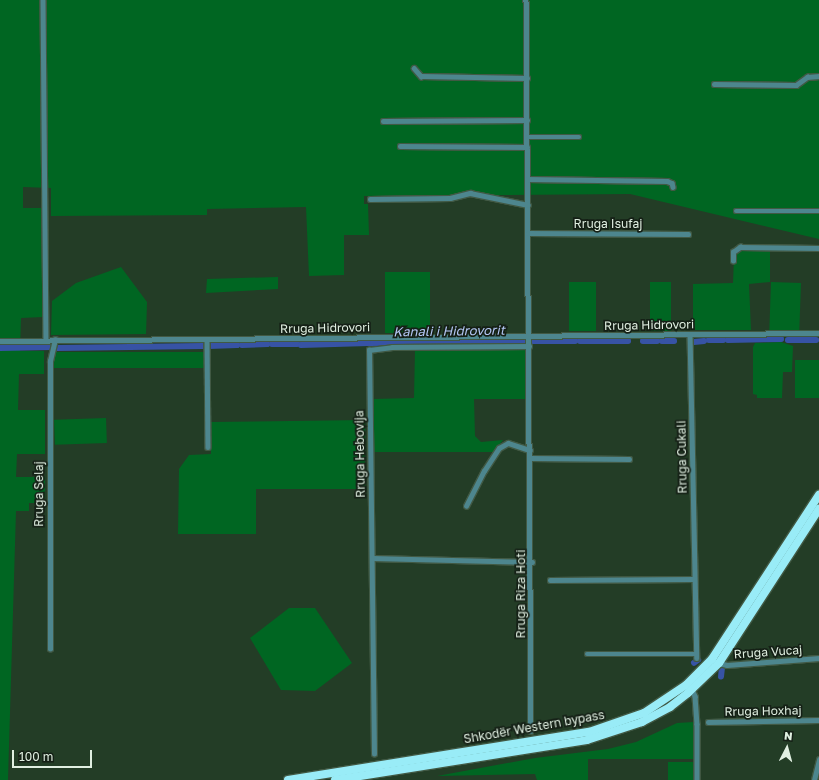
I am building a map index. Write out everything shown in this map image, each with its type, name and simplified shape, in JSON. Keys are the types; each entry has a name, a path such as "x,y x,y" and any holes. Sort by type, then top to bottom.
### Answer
{"highway":[{"name":"Shkodër Western bypass","path":"288,780 589,732 644,713 686,685 712,659 819,495"},
{"name":"Shkodër Western bypass","path":"335,780 607,736 642,722 670,707 692,689 719,663 819,509"}],"street":[{"path":"43,0 46,340"},
{"path":"526,0 529,336"},
{"path":"414,68 421,76 526,78"},
{"path":"714,84 796,85 807,77 819,76"},
{"path":"383,121 527,120"},
{"path":"527,137 579,137"},
{"path":"400,146 527,147"},
{"path":"527,180 667,181 672,183 673,187"},
{"path":"370,199 450,198 470,192 528,206"},
{"path":"736,211 819,211"},
{"name":"Rruga Isufaj","path":"528,233 688,234"},
{"path":"733,261 733,252 740,247 819,248"},
{"name":"Rruga Hidrovori","path":"0,341 819,333"},
{"name":"Rruga Cukali","path":"587,654 696,656 690,334"},
{"name":"Rruga Riza Hoti","path":"529,336 532,562 531,731"},
{"path":"207,339 208,448"},
{"name":"Rruga Selaj","path":"50,649 50,360 55,340"},
{"name":"Rruga Hebovija","path":"374,754 369,350 392,347 529,346"},
{"path":"466,506 484,471 499,448 508,444 530,450"},
{"path":"530,458 629,459"},
{"path":"372,558 532,562"},
{"path":"550,580 694,579"},
{"name":"Rruga Vucaj","path":"719,663 728,665 819,658"},
{"path":"692,689 695,696 697,724 697,780"},
{"name":"Rruga Hoxhaj","path":"708,722 819,720"},
{"path":"814,780 819,760"}],"green space":[{"path":"0,0 819,0 819,239 630,194 364,196 364,204 368,204 369,235 344,235 344,275 309,276 306,207 207,209 207,215 51,216 51,188 23,187 23,208 41,208 43,317 21,318 20,351 44,351 44,374 19,374 18,410 45,410 45,454 17,454 16,477 45,477 45,497 36,503 29,503 29,511 16,511 8,780 0,780"},
{"path":"770,249 770,282 749,284 751,330 693,330 693,284 733,283 734,257 739,250"},
{"path":"121,267 147,302 146,334 51,335 52,301 76,283"},
{"path":"385,272 430,272 430,333 385,333"},
{"path":"278,277 278,289 206,293 207,279"},
{"path":"569,282 596,282 596,331 569,331"},
{"path":"650,282 671,282 671,331 650,331"},
{"path":"771,282 801,283 799,331 769,330"},
{"path":"781,342 793,346 792,372 783,372 782,398 757,398 757,395 753,394 753,347 755,343"},
{"path":"415,349 527,349 528,399 474,399 475,436 481,442 503,440 494,452 374,452 373,399 414,398"},
{"path":"54,352 204,352 204,368 54,368"},
{"path":"795,360 819,360 819,398 795,398"},
{"path":"106,418 107,443 55,445 54,420"},
{"path":"365,420 365,489 256,489 256,534 178,534 179,469 189,455 211,454 211,422"},
{"path":"289,608 315,608 352,663 315,691 281,690 250,638"},
{"path":"694,722 694,759 588,759 588,780 537,780 535,774 437,776 535,758 608,749 636,742 677,723"},
{"path":"668,762 693,762 693,780 668,780"}],"waterway":[{"name":"Kanali i Hidrovorit","path":"728,340 781,339"},
{"name":"Kanali i Hidrovorit","path":"709,340 723,340"},
{"name":"Kanali i Hidrovorit","path":"788,340 816,340"},
{"name":"Kanali i Hidrovorit","path":"370,343 528,341"},
{"name":"Kanali i Hidrovorit","path":"532,341 575,341"},
{"name":"Kanali i Hidrovorit","path":"580,341 628,341"},
{"name":"Kanali i Hidrovorit","path":"643,341 657,341"},
{"name":"Kanali i Hidrovorit","path":"662,341 674,341"},
{"name":"Kanali i Hidrovorit","path":"694,342 704,341"},
{"name":"Kanali i Hidrovorit","path":"301,345 368,343"},
{"name":"Kanali i Hidrovorit","path":"242,345 267,344"},
{"name":"Kanali i Hidrovorit","path":"272,344 297,344"},
{"name":"Kanali i Hidrovorit","path":"209,346 237,345"},
{"name":"Kanali i Hidrovorit","path":"57,348 203,346"},
{"name":"Kanali i Hidrovorit","path":"0,348 51,347"},
{"path":"694,663 698,660"},
{"path":"721,677 722,668"}]}
